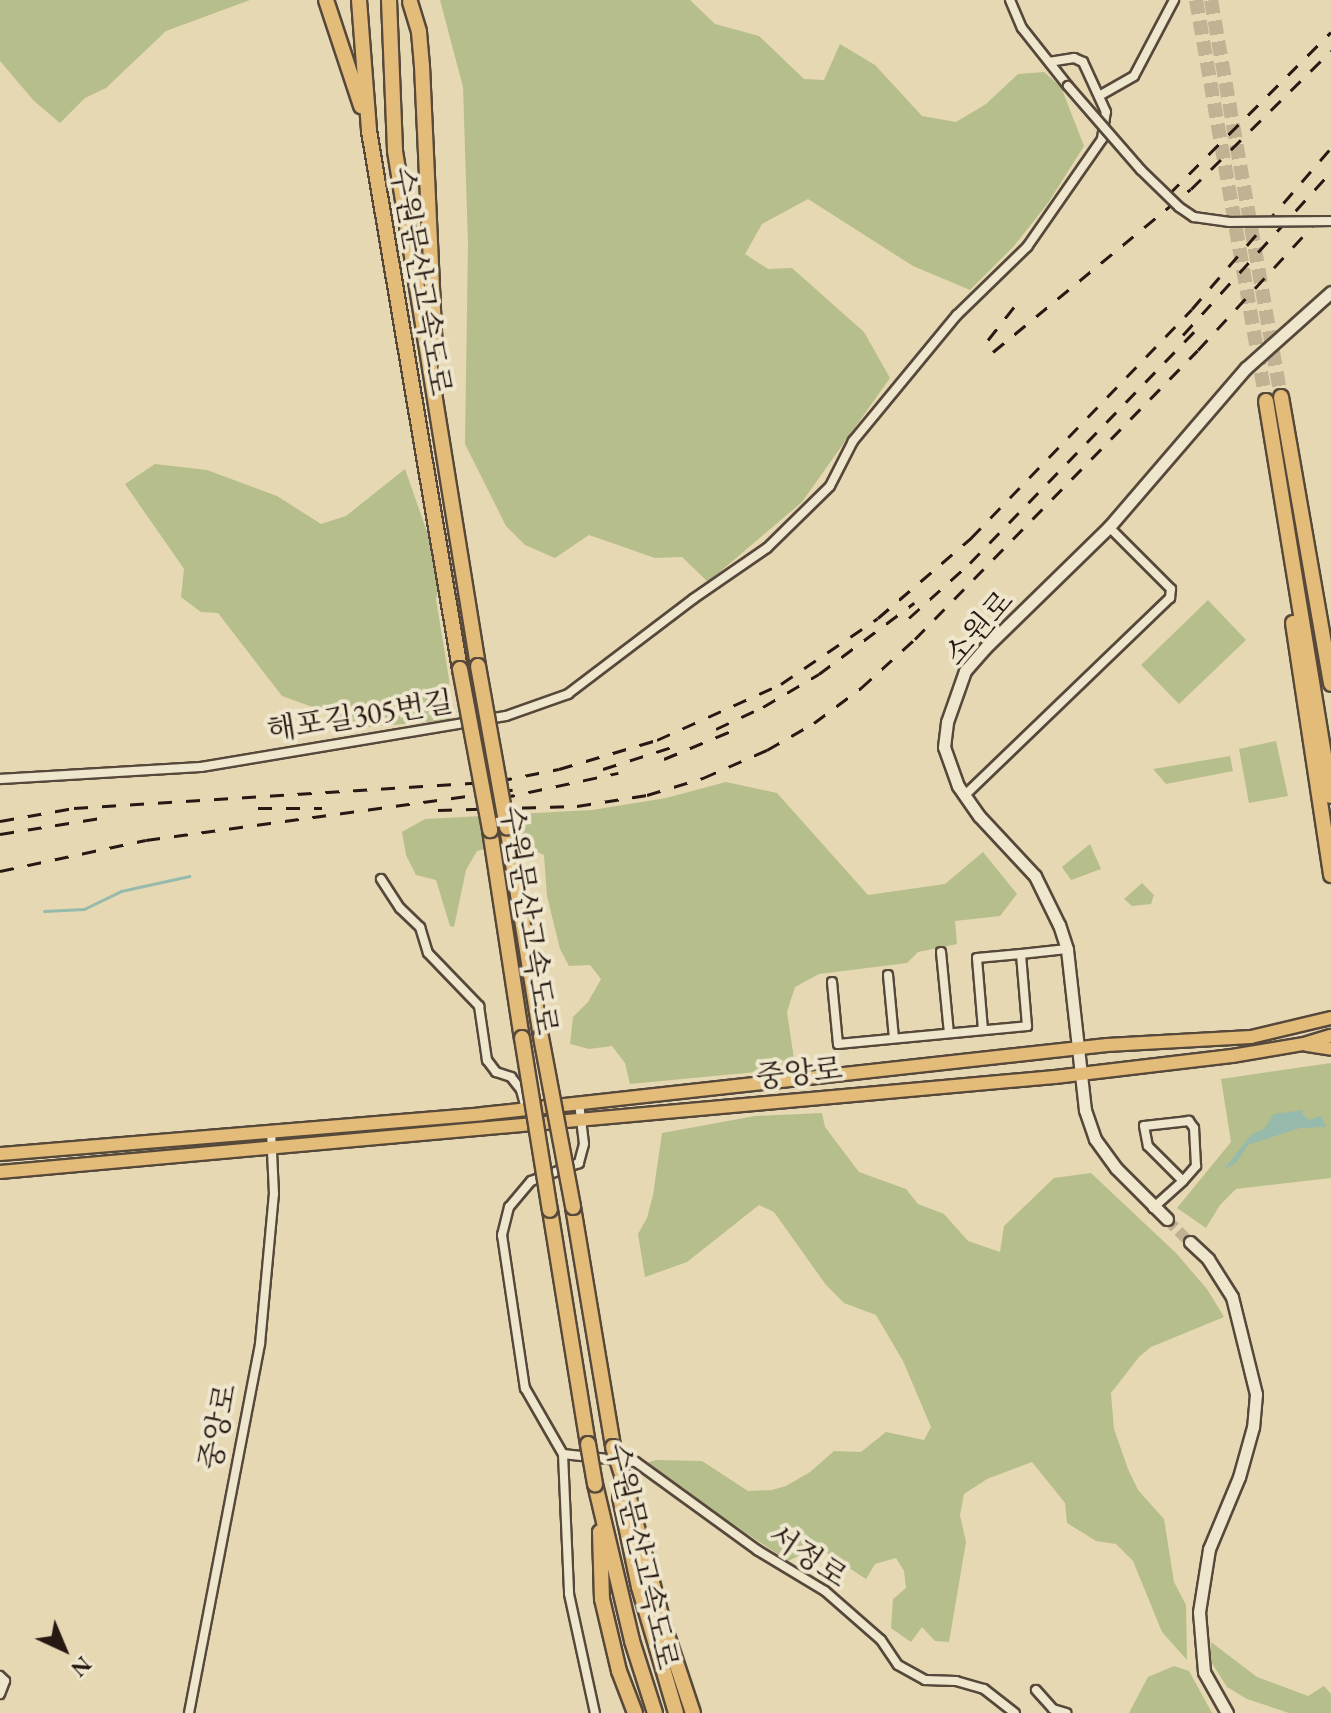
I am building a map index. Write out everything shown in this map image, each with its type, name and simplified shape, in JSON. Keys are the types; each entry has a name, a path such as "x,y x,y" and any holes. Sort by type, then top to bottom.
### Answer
{"highway":[{"name":"수원문산고속도로","path":"326,0 369,131"},
{"name":"수원문산고속도로","path":"359,0 369,131 490,830 588,1444 632,1641 655,1713"},
{"name":"수원문산고속도로","path":"389,0 395,151 478,666 639,1587 676,1713"},
{"name":"수원문산고속도로","path":"410,2 419,32 422,66 439,419"},
{"path":"1281,397 1331,684"},
{"path":"1266,401 1331,796"},
{"path":"1286,531 1294,647 1331,875"},
{"path":"1305,532 1331,636"},
{"path":"622,1486 693,1713"},
{"path":"600,1504 602,1599 619,1671 635,1713"}],"main road":[{"name":"소원로","path":"1082,1074 1067,949 1035,876 964,796 944,747 947,722 965,671 1109,527 1246,368 1331,292"},
{"path":"1313,1024 1331,1011"},
{"name":"중앙로","path":"0,1154 526,1109 1078,1051 1107,1045 1251,1037 1331,1018"},
{"name":"중앙로","path":"0,1172 1082,1074 1304,1044 1331,1036"},
{"path":"1304,1044 1331,1049"},
{"path":"1082,1074 1085,1110 1095,1139 1116,1168 1167,1219"},
{"path":"1190,1242 1208,1259 1232,1297 1256,1394 1253,1427 1239,1477 1209,1549 1199,1612 1204,1672 1227,1713"}],"street":[{"path":"1010,0 1022,28 1068,86 1141,170 1179,207 1194,217 1230,222 1331,221"},
{"path":"1050,62 1074,58 1083,62 1099,96 1134,76 1174,0"},
{"name":"해포길305번길","path":"0,779 201,767 506,716 568,694 693,599 767,548 830,486 853,441 957,315 1027,247 1102,139 1106,112 1099,96"},
{"path":"964,796 1170,598 1171,589 1109,527"},
{"path":"381,879 400,908 420,927 428,953 479,1006 487,1060 496,1072 511,1077 521,1090 526,1109"},
{"path":"983,1030 977,958 1067,949"},
{"path":"941,952 949,1033"},
{"path":"832,982 838,1044 1027,1026 1021,954"},
{"path":"888,975 894,1038"},
{"path":"579,1103 584,1144 579,1163 531,1181 509,1207 502,1235 525,1388 563,1454 569,1594 595,1713"},
{"path":"1153,1208 1183,1181 1196,1166 1192,1124 1179,1121 1144,1126 1148,1146 1183,1181"},
{"name":"중앙로","path":"189,1713 260,1344 274,1194 271,1131"},
{"name":"서정로","path":"563,1454 636,1462 757,1550 825,1591 881,1640 898,1665 925,1680 956,1681 984,1689 1015,1713"},
{"path":"0,1676 5,1681 0,1694"},
{"path":"1036,1690 1053,1709 1066,1713"}],"green space":[{"path":"0,0 250,0 166,31 106,88 85,98 60,123 34,101 0,61"},
{"path":"440,0 690,0 715,24 759,36 804,79 824,80 840,44 875,65 922,116 956,122 986,104 1018,74 1044,72 1061,87 1084,146 1048,203 1014,246 970,290 913,266 808,199 762,224 745,254 768,269 792,268 864,332 890,378 802,502 708,582 682,557 655,558 589,535 555,558 525,545 506,526 465,444 468,243 463,87"},
{"path":"155,464 207,470 277,496 321,524 346,516 405,469 432,546 440,582 436,599 449,679 451,720 368,727 282,696 218,613 201,612 181,597 184,569 125,484"},
{"path":"1208,600 1246,640 1179,704 1141,665"},
{"path":"1276,741 1288,796 1249,803 1239,749"},
{"path":"1230,756 1233,771 1166,784 1153,769"},
{"path":"726,782 777,793 868,895 945,884 983,852 1017,894 1000,916 955,921 957,944 918,952 907,963 819,974 795,987 787,1012 794,1059 787,1069 630,1084 625,1063 612,1046 589,1049 570,1044 573,1017 588,1002 601,979 590,965 569,966 560,949 547,896 544,855 512,841 477,851 466,870 454,927 450,926 436,880 416,875 406,855 402,832 425,819 592,810 666,798"},
{"path":"1090,844 1101,869 1071,880 1062,867"},
{"path":"1142,883 1154,895 1151,904 1132,906 1124,899"},
{"path":"1331,1063 1331,1178 1236,1189 1220,1205 1206,1228 1177,1208 1231,1142 1221,1079"},
{"path":"822,1113 825,1127 859,1172 906,1189 918,1204 944,1214 968,1241 1000,1252 1004,1226 1054,1178 1091,1173 1176,1253 1207,1289 1224,1317 1151,1347 1139,1357 1111,1393 1114,1429 1128,1469 1138,1490 1164,1519 1174,1582 1186,1605 1187,1660 1162,1632 1133,1561 1116,1544 1096,1541 1067,1523 1065,1503 1032,1462 987,1479 964,1494 960,1515 966,1542 949,1642 935,1641 922,1627 911,1642 891,1628 893,1599 906,1588 904,1571 896,1558 875,1564 866,1579 817,1547 788,1561 643,1464 656,1460 702,1461 748,1491 772,1490 810,1472 834,1451 861,1452 886,1432 924,1440 931,1427 903,1361 876,1315 844,1303 826,1285 774,1212 759,1205 687,1262 645,1277 638,1234 647,1218 653,1195 662,1133 755,1116"},
{"path":"1211,1642 1257,1677 1308,1696 1324,1686 1331,1694 1331,1713 1289,1713 1247,1699 1227,1687 1210,1660"},
{"path":"1174,1666 1189,1671 1212,1713 1129,1713 1148,1677"}],"shaded area":[{"path":"1303,1110 1302,1113 1309,1120 1321,1116 1326,1127 1300,1128 1248,1145 1236,1163 1223,1170 1252,1134 1264,1129 1274,1114"}],"waterway":[{"path":"44,911 84,909 121,891 189,876"}],"tunnel":[{"path":"1196,0 1266,401"},
{"path":"1211,0 1281,397"},
{"path":"1167,1219 1190,1242"}],"railway":[{"path":"1169,194 1331,32"},
{"path":"993,352 1191,189 1331,51"},
{"path":"0,821 74,808 498,781 559,769 657,740 781,684 878,618 971,538 1192,309 1331,148"},
{"path":"1183,335 1331,172"},
{"path":"438,810 577,806 647,795 703,778 767,750 814,723 861,688 915,639 1198,350 1331,206"},
{"path":"988,340 1021,298"},
{"path":"909,618 970,563 1197,329"},
{"path":"716,729 763,707 819,674 914,603"},
{"path":"664,759 731,731"},
{"path":"603,769 675,746"},
{"path":"501,798 618,773"},
{"path":"0,871 146,840 513,790"},
{"path":"258,808 322,808"},
{"path":"0,834 107,817"}]}
